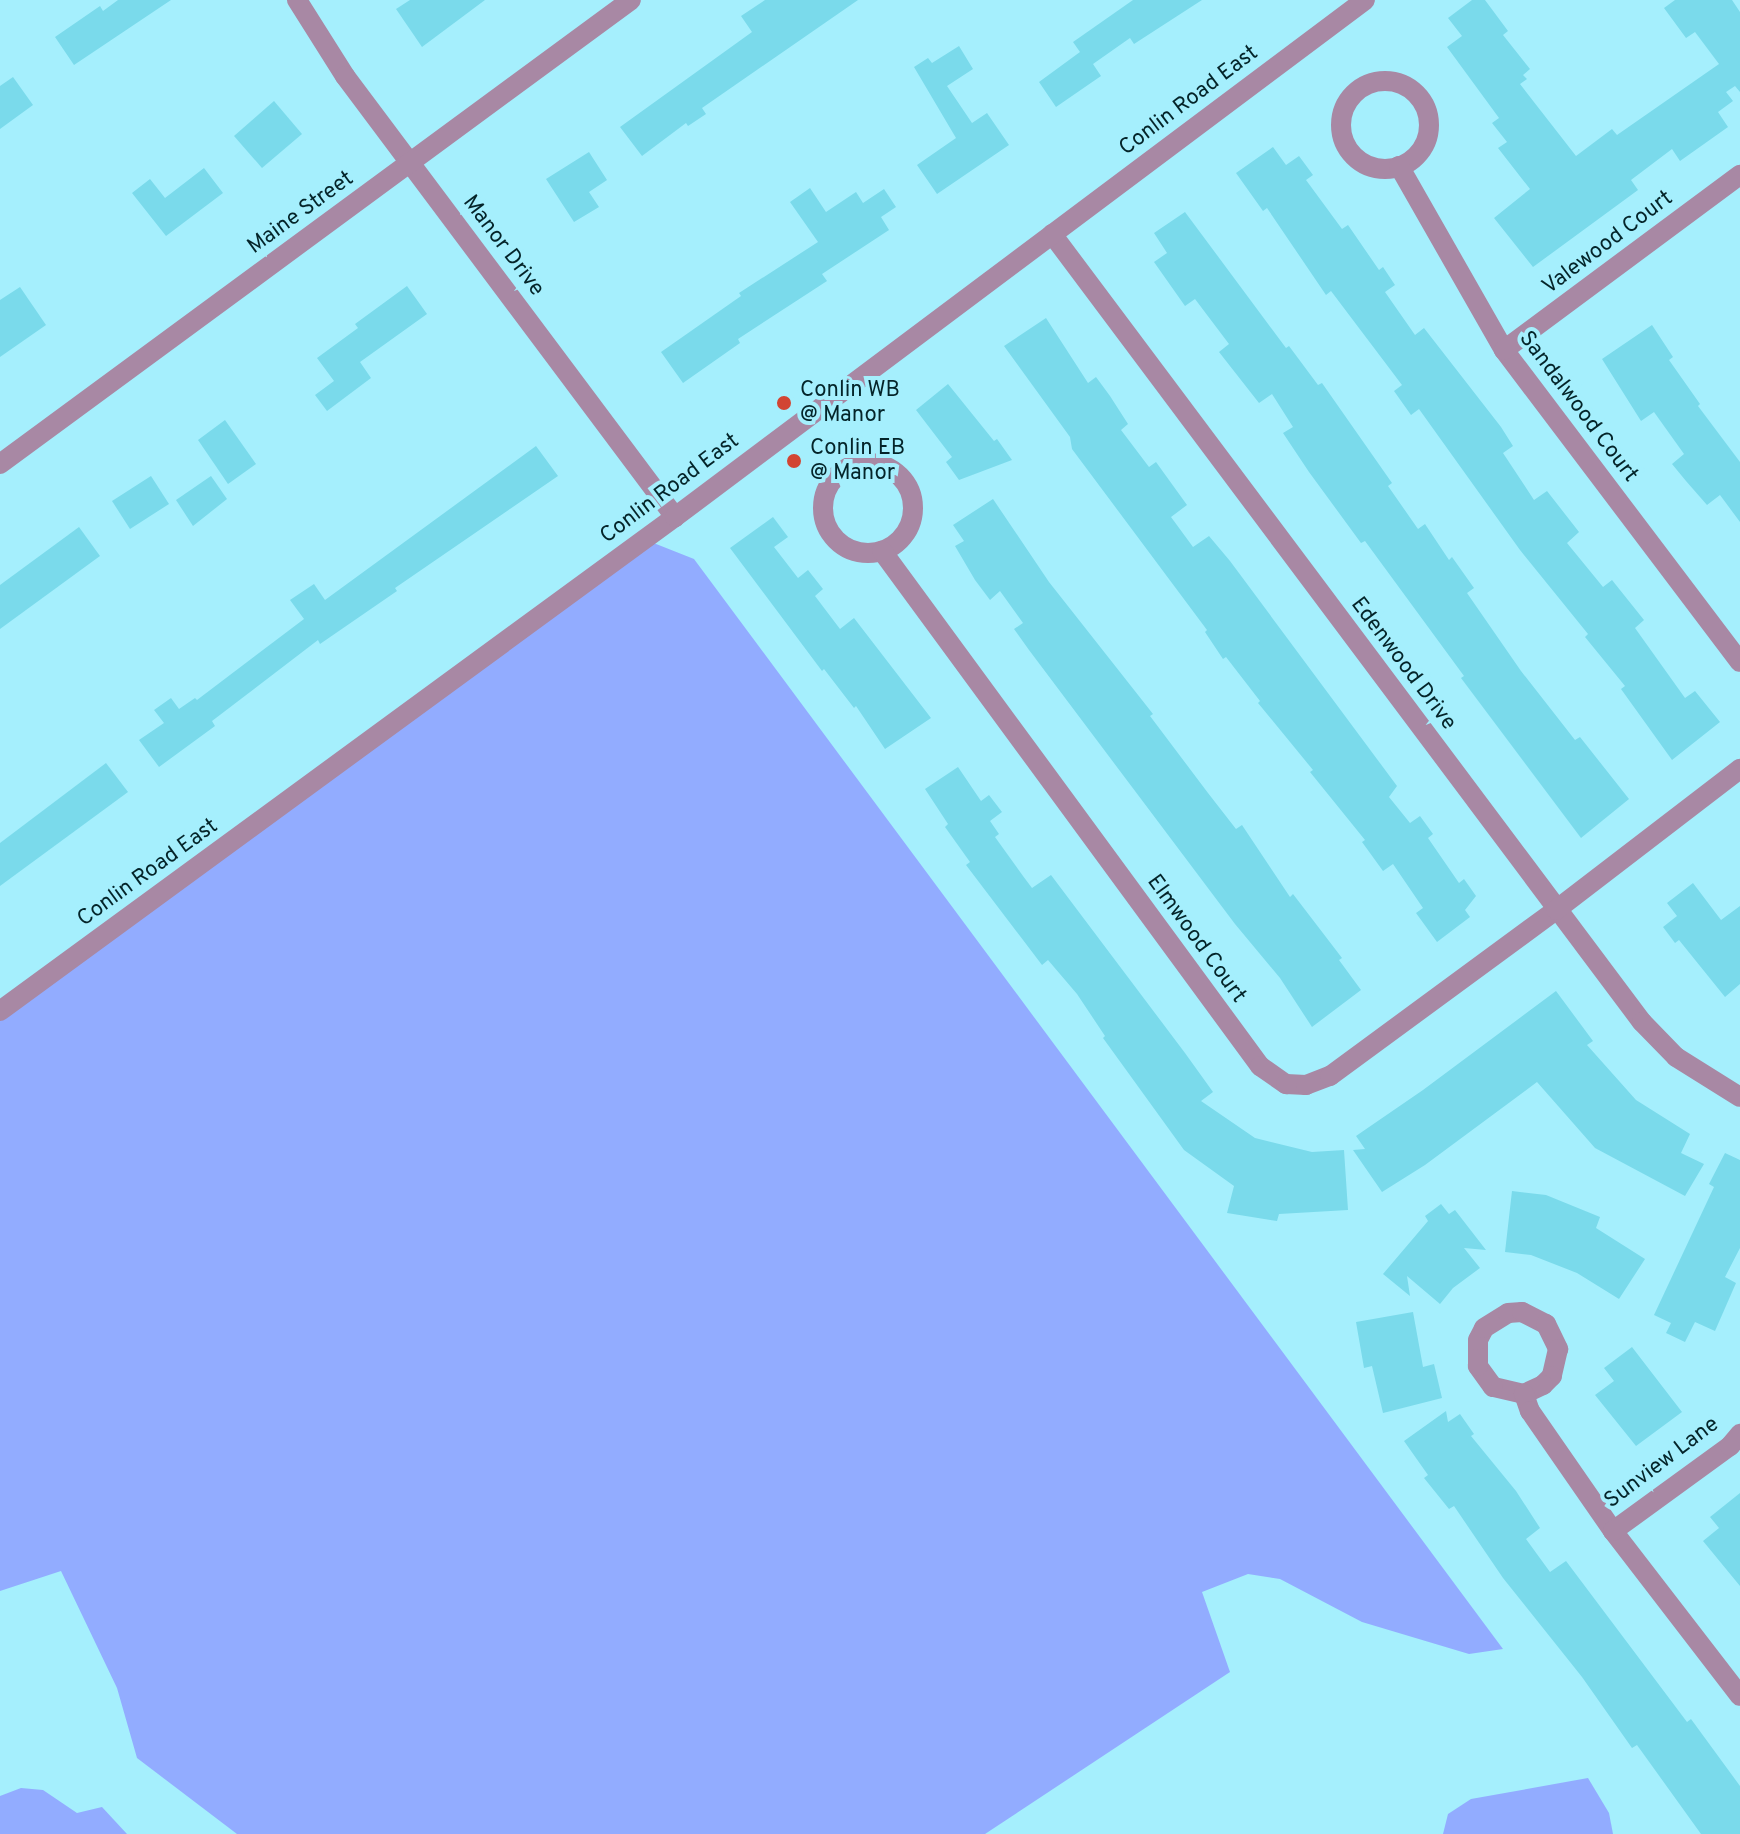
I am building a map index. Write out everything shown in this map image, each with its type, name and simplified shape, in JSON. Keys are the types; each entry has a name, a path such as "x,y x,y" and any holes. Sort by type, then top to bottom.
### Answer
{"street":[{"name":"Manor Drive","path":"297,0 345,76 675,517"},
{"name":"Maine Street","path":"0,464 631,0"},
{"name":"Conlin Road East","path":"0,1011 675,517 1365,0"},
{"path":"1385,81 1403,85 1418,95 1427,111 1429,130 1423,147 1411,161 1399,166 1375,168 1361,162 1343,139 1344,109 1352,97 1367,85 1385,81"},
{"name":"Sandalwood Court","path":"1399,166 1504,350 1740,662"},
{"name":"Valewood Court","path":"1504,350 1740,175"},
{"name":"Edenwood Drive","path":"1052,234 1658,1042 1740,1097"},
{"path":"859,465 886,467 898,474 912,497 911,524 894,545 882,551 853,550 840,543 825,519 827,490 835,478 859,465"},
{"name":"Elmwood Court","path":"882,551 1260,1066 1286,1084 1306,1085 1330,1076 1556,910"},
{"path":"1556,910 1740,769"},
{"path":"1508,1313 1535,1316 1554,1335 1558,1349 1552,1376 1543,1385 1524,1394 1493,1387 1478,1366 1478,1340 1484,1328 1508,1313"},
{"path":"1524,1394 1530,1411 1613,1531 1740,1696"},
{"name":"Sunview Lane","path":"1613,1531 1730,1446 1740,1434"}],"shaded area":[{"path":"646,540 694,559 1503,1649 1469,1654 1362,1622 1280,1579 1248,1574 1202,1592 1230,1672 985,1834 237,1834 137,1758 117,1688 61,1571 0,1591 0,1017"},
{"path":"1588,1778 1609,1813 1613,1834 1443,1834 1448,1814 1471,1799"},
{"path":"21,1788 43,1790 77,1813 102,1807 127,1834 0,1834 0,1796"}],"building":[{"path":"118,0 171,0 74,65 55,37 100,6 103,11"},
{"path":"410,0 485,0 422,47 396,9"},
{"path":"765,0 858,0 702,108 706,114 688,126 686,123 642,156 620,127 752,32 741,16"},
{"path":"1133,0 1202,0 1134,44 1130,38 1093,64 1101,76 1056,107 1039,82 1080,52 1073,42"},
{"path":"1472,0 1485,0 1508,31 1503,35 1530,69 1523,75 1527,79 1520,84 1576,156 1612,129 1617,135 1719,64 1695,32 1686,38 1664,8 1675,0 1732,0 1740,12 1740,92 1735,86 1726,92 1733,101 1718,112 1728,127 1680,161 1672,149 1631,180 1638,190 1533,267 1494,218 1530,189 1498,148 1507,142 1492,123 1499,118 1447,47 1462,36 1448,18"},
{"path":"959,46 973,69 947,86 972,123 987,113 1009,145 937,194 917,165 956,138 914,67 928,58 932,63"},
{"path":"13,77 33,105 0,129 0,86"},
{"path":"274,101 302,134 262,168 234,136"},
{"path":"1273,147 1286,165 1299,156 1313,175 1306,180 1342,229 1348,225 1379,270 1383,267 1395,285 1385,292 1415,335 1424,328 1501,427 1513,446 1503,453 1534,500 1547,491 1579,532 1567,543 1603,587 1612,580 1644,620 1635,628 1685,698 1695,691 1720,722 1672,760 1621,689 1625,686 1585,637 1588,634 1520,550 1419,409 1411,415 1394,391 1402,385 1331,291 1326,295 1267,208 1263,211 1236,173"},
{"path":"589,152 607,180 589,192 599,207 574,222 546,179"},
{"path":"204,168 223,193 166,236 132,193 150,179 165,198"},
{"path":"810,188 826,212 856,192 863,203 884,189 896,207 881,217 889,230 822,274 827,281 738,339 740,343 683,383 661,352 741,296 739,293 818,242 790,202"},
{"path":"1185,212 1286,348 1289,346 1318,385 1322,383 1392,483 1388,486 1418,529 1425,524 1449,560 1452,557 1474,588 1467,593 1521,671 1575,740 1580,737 1629,799 1581,838 1461,678 1464,676 1365,541 1361,543 1309,472 1283,433 1293,427 1272,394 1259,403 1219,352 1229,344 1195,299 1185,306 1154,262 1167,253 1154,233"},
{"path":"407,286 427,314 360,362 371,378 327,411 315,395 334,381 317,358 358,328 355,324"},
{"path":"20,287 46,325 0,357 0,300"},
{"path":"1046,318 1088,383 1096,377 1110,396 1128,424 1121,430 1149,467 1156,462 1187,505 1171,517 1193,547 1209,536 1230,561 1397,786 1389,797 1410,823 1420,816 1433,834 1428,838 1459,883 1464,879 1476,896 1465,910 1470,917 1437,942 1416,913 1423,908 1393,864 1383,871 1362,842 1365,840 1310,772 1313,770 1258,703 1260,701 1226,657 1223,659 1205,632 1207,630 1072,449 1070,437 1004,346"},
{"path":"1652,325 1673,357 1669,360 1700,404 1698,406 1740,462 1740,522 1720,495 1707,505 1686,481 1672,464 1684,454 1654,412 1641,421 1602,359"},
{"path":"948,384 1012,460 959,480 946,462 952,457 916,410"},
{"path":"225,420 256,464 228,484 198,440"},
{"path":"536,446 558,476 395,588 397,591 320,644 318,640 212,721 215,726 159,767 139,740 164,723 154,710 171,698 179,709 195,698 197,700 304,619 290,600 314,584 325,600"},
{"path":"151,476 169,504 130,529 112,501"},
{"path":"211,476 227,499 193,526 176,500"},
{"path":"993,499 1049,582 1153,714 1150,716 1208,793 1236,829 1242,825 1290,897 1293,894 1342,958 1339,960 1361,990 1312,1027 1280,978 1235,924 1029,650 1014,629 1023,623 1000,591 990,600 975,580 955,546 964,541 953,525"},
{"path":"773,517 788,537 774,547 798,578 808,570 823,589 815,596 840,629 854,618 931,718 885,749 856,706 854,708 824,669 822,671 730,548"},
{"path":"79,527 100,556 0,629 0,585"},
{"path":"106,763 128,792 0,886 0,843"},
{"path":"958,767 981,801 989,795 1002,812 990,821 999,834 995,837 1032,888 1051,875 1185,1053 1213,1092 1201,1101 1255,1138 1312,1152 1344,1150 1348,1210 1279,1214 1277,1221 1227,1213 1234,1186 1184,1150 1103,1038 1105,1036 1077,994 1048,960 1042,965 966,865 970,862 945,827 948,824 925,789"},
{"path":"1693,883 1721,920 1740,906 1740,984 1725,997 1679,940 1675,943 1663,927 1677,916 1667,903"},
{"path":"1556,991 1593,1041 1587,1045 1636,1100 1690,1134 1681,1153 1704,1164 1685,1196 1595,1148 1537,1082 1425,1165 1382,1192 1353,1150 1365,1149 1356,1136"},
{"path":"1725,1153 1740,1160 1740,1248 1725,1277 1736,1283 1715,1331 1695,1322 1685,1342 1666,1333 1671,1323 1654,1315 1714,1187 1709,1184"},
{"path":"1512,1191 1546,1195 1600,1217 1596,1228 1645,1259 1619,1299 1577,1273 1531,1255 1505,1252"},
{"path":"1441,1204 1449,1214 1455,1210 1486,1250 1464,1248 1480,1268 1453,1288 1440,1304 1407,1276 1410,1296 1383,1274 1428,1221 1425,1216"},
{"path":"1413,1312 1423,1367 1434,1364 1442,1398 1383,1413 1372,1366 1364,1368 1356,1322"},
{"path":"1632,1347 1682,1412 1636,1446 1595,1395 1614,1381 1604,1368"},
{"path":"1446,1411 1448,1422 1460,1414 1474,1434 1471,1436 1516,1491 1540,1528 1526,1539 1550,1572 1566,1561 1687,1722 1691,1719 1740,1786 1740,1834 1701,1834 1637,1745 1632,1748 1582,1677 1503,1578 1454,1506 1449,1509 1424,1478 1428,1475 1404,1441"},
{"path":"1740,1493 1740,1586 1703,1541 1719,1528 1710,1517"}],"place":[{"name":"Conlin WB @ Manor","path":"784,403"},
{"name":"Conlin EB @ Manor","path":"794,461"}]}
